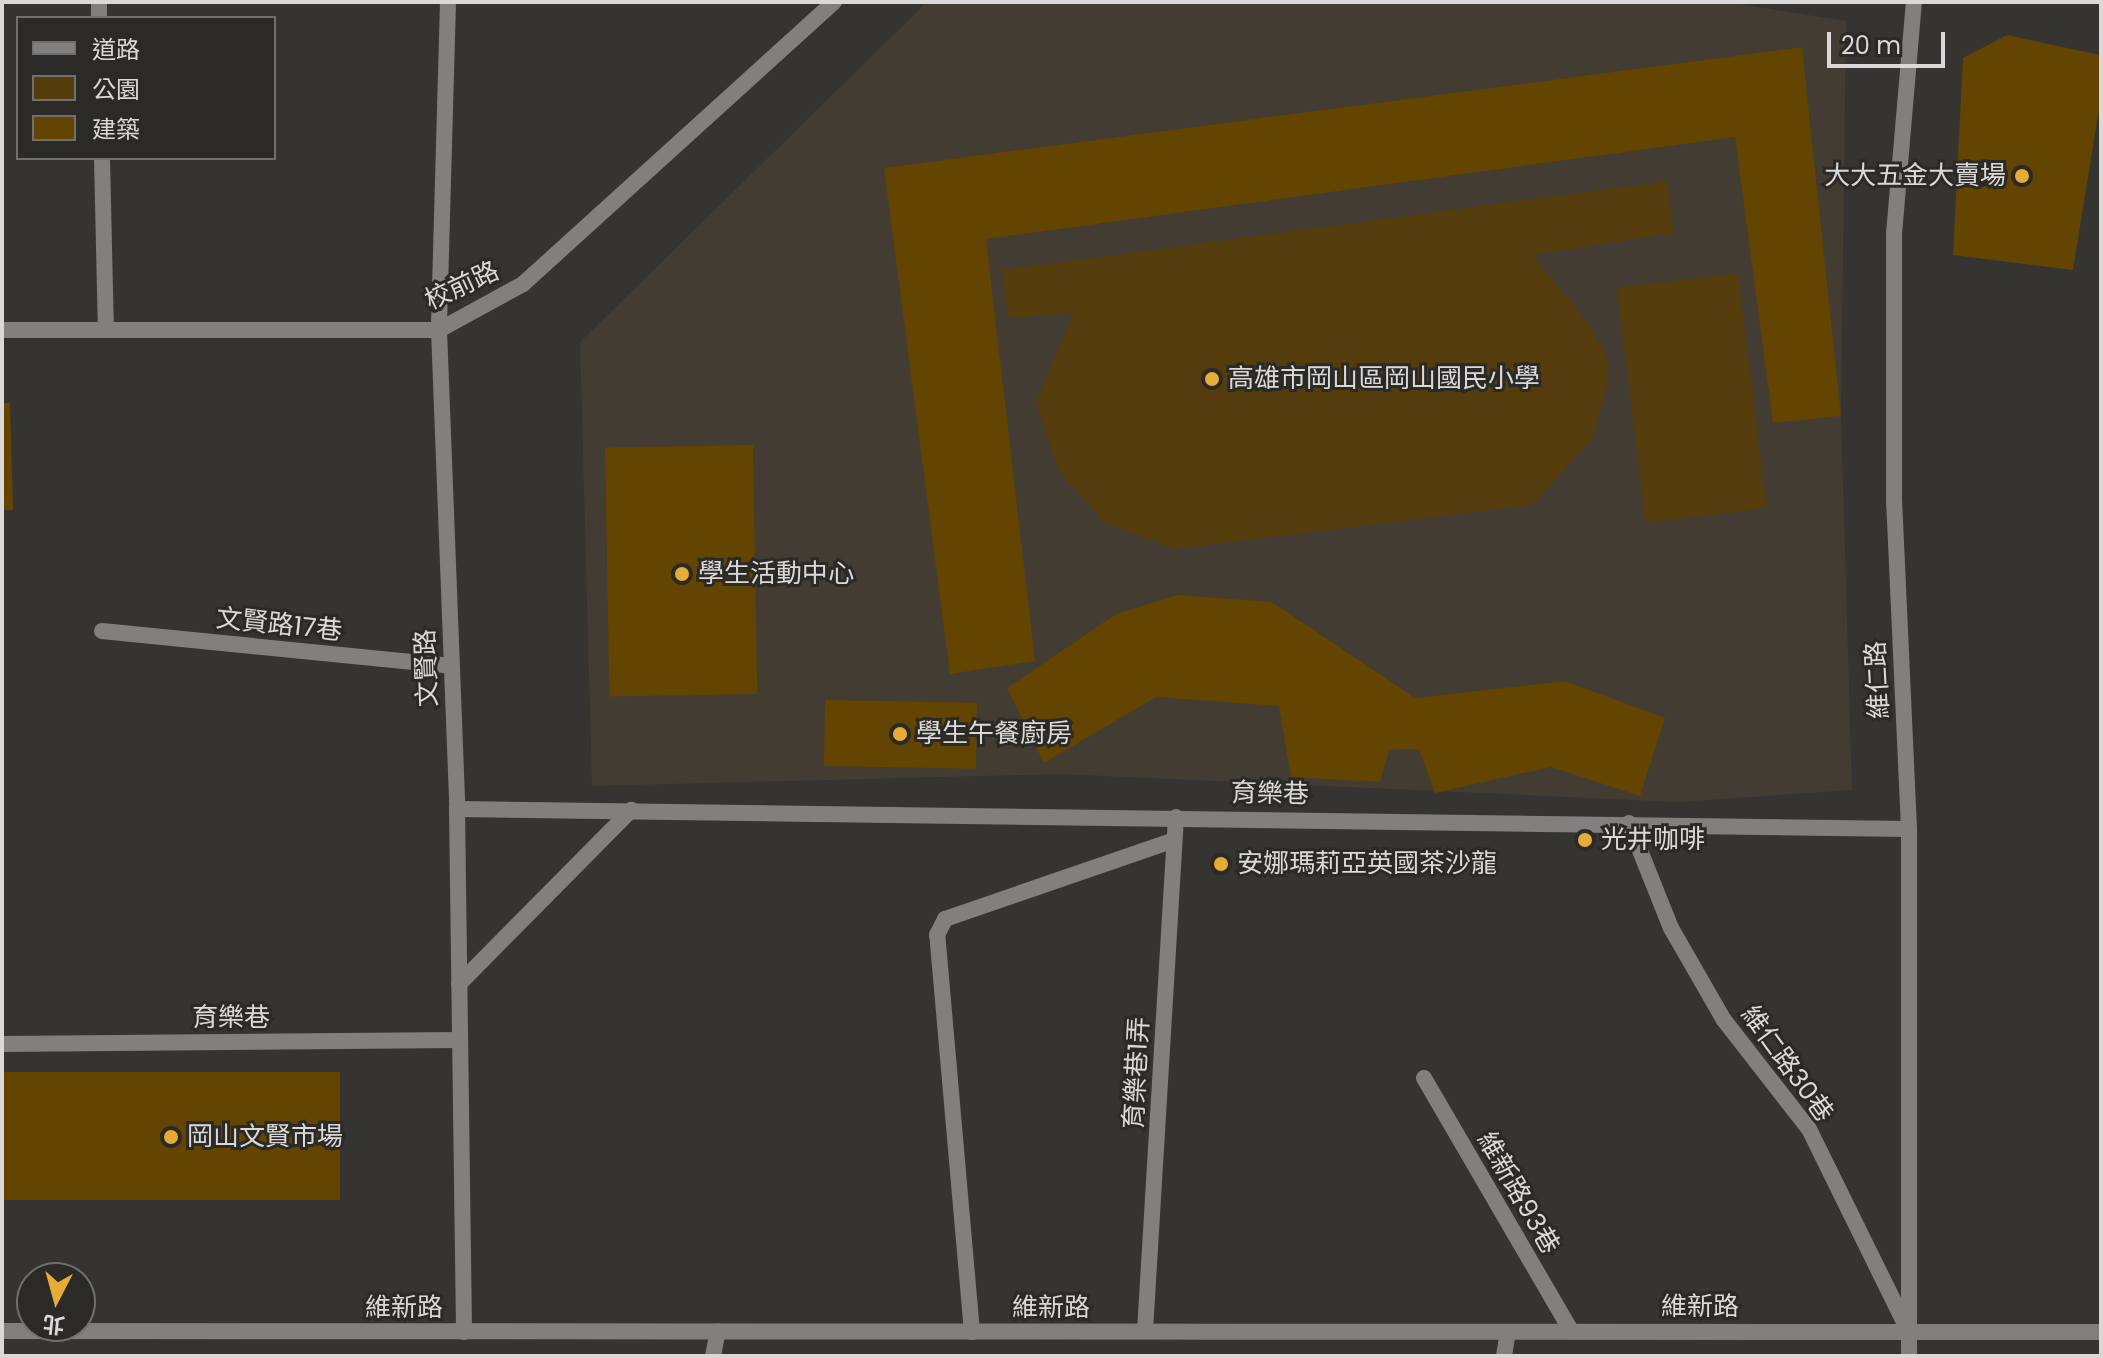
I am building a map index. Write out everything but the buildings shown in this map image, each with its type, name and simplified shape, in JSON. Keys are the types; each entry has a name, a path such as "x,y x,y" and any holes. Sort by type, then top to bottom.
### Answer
{"street":[{"name":"文賢路","path":"448,2 439,330 457,809 464,1332"},
{"name":"校前路","path":"2,330 439,330 523,284 834,2"},
{"name":"維仁路","path":"1909,1356 1909,829 1894,503 1894,234 1914,2"},
{"path":"102,160 106,330"},
{"name":"文賢路17巷","path":"102,631 451,666"},
{"name":"育樂巷","path":"457,809 1909,829"},
{"path":"459,984 631,810"},
{"name":"育樂巷1弄","path":"1145,1331 1176,817"},
{"name":"維仁路30巷","path":"1629,823 1671,928 1724,1020 1809,1129 1909,1332"},
{"path":"972,1332 937,935 945,919 1174,840"},
{"name":"育樂巷","path":"2,1044 460,1040"},
{"name":"維新路93巷","path":"1424,1078 1571,1331"},
{"name":"維新路","path":"2,1331 2101,1332"},
{"path":"713,1356 718,1331"},
{"path":"1504,1356 1508,1332"}],"shaded area":[{"name":"高雄市岡山區岡山國民小學","path":"927,2 1727,2 1846,21 1841,416 1852,790 1678,802 1060,774 592,786 580,342"}],"green space":[{"path":"1667,181 1674,233 1532,255 1590,326 1607,356 1608,381 1593,438 1532,505 1175,549 1105,523 1058,469 1036,402 1074,313 1008,318 1002,270"},
{"path":"1738,273 1767,508 1646,523 1617,288"}],"place":[{"name":"大大五金大賣場","path":"2022,176"},
{"name":"高雄市岡山區岡山國民小學","path":"1212,379"},
{"name":"學生活動中心","path":"682,574"},
{"name":"學生午餐廚房","path":"900,734"},
{"name":"光井咖啡","path":"1585,840"},
{"name":"安娜瑪莉亞英國茶沙龍","path":"1221,864"},
{"name":"岡山文賢市場","path":"171,1137"}]}
